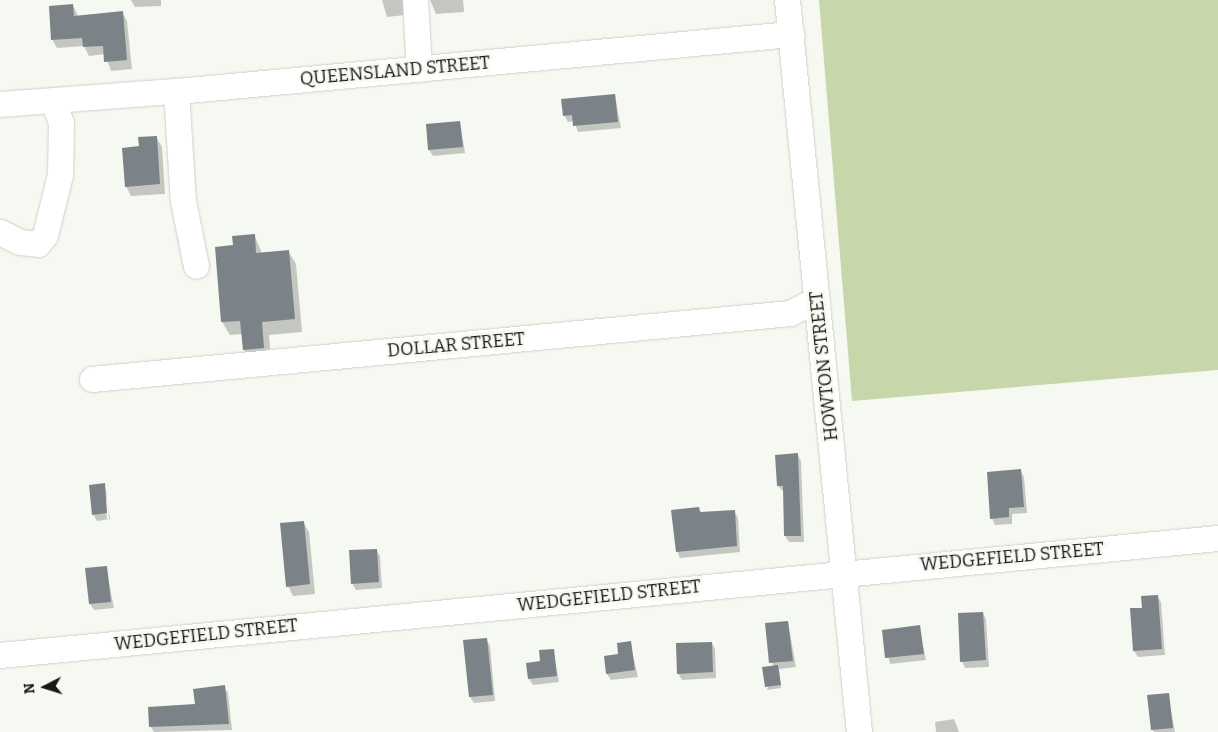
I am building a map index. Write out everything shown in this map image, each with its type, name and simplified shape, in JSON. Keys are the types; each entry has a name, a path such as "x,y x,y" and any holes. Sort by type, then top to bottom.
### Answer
{"street":[{"path":"415,0 419,69"},
{"name":"HOWTON STREET","path":"787,0 846,573 859,732"},
{"name":"QUEENSLAND STREET","path":"0,104 176,91 790,34"},
{"path":"176,91 183,201 196,266"},
{"path":"0,232 20,242 38,244 45,235 60,175 61,123 53,100"},
{"name":"DOLLAR STREET","path":"92,379 790,313 817,300"},
{"name":"WEDGEFIELD STREET","path":"0,655 1218,538"}],"green space":[{"path":"819,0 1218,0 1218,370 852,401"}],"building":[{"path":"73,4 74,16 123,11 127,60 104,62 103,46 83,47 82,38 51,40 49,6"},
{"path":"615,94 618,122 573,126 572,115 563,116 561,99"},
{"path":"460,121 463,147 428,150 426,124"},
{"path":"157,136 160,184 125,187 122,148 139,146 138,137"},
{"path":"255,234 256,253 289,250 295,319 262,322 264,348 243,350 240,321 221,322 215,247 233,245 232,236"},
{"path":"798,453 801,536 784,536 783,486 777,486 775,455"},
{"path":"1021,469 1024,507 1009,508 1009,517 990,519 987,472"},
{"path":"105,483 107,513 92,515 89,485"},
{"path":"699,507 700,512 735,510 737,546 676,552 671,510"},
{"path":"304,521 310,584 286,587 280,523"},
{"path":"377,549 379,582 351,584 349,550"},
{"path":"107,566 111,602 89,604 85,568"},
{"path":"1158,595 1162,649 1133,651 1130,608 1142,608 1141,596"},
{"path":"983,612 986,660 960,662 958,613"},
{"path":"788,621 793,661 769,663 765,623"},
{"path":"920,625 924,654 885,658 882,630"},
{"path":"487,638 493,695 469,697 463,640"},
{"path":"631,641 635,670 606,674 604,656 618,654 617,643"},
{"path":"712,642 713,672 677,674 676,643"},
{"path":"554,649 557,676 528,679 526,663 540,661 539,650"},
{"path":"778,665 781,685 765,687 762,667"},
{"path":"225,685 229,724 149,727 148,707 195,704 193,689"},
{"path":"1169,693 1173,728 1151,730 1147,695"}]}
